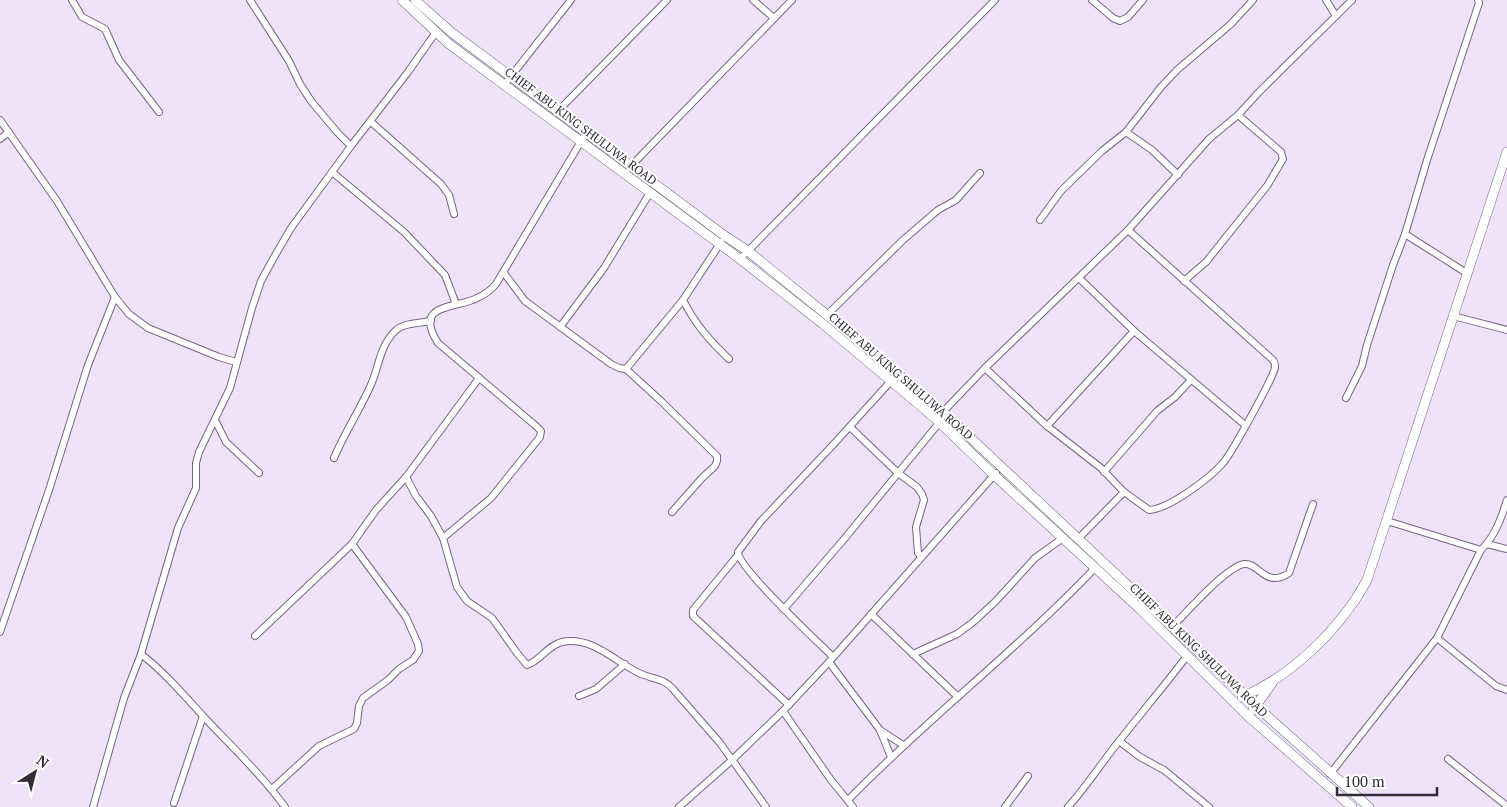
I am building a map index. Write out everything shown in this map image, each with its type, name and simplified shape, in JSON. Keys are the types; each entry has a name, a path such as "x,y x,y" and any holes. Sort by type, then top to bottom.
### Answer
{"street":[{"path":"72,0 82,17 105,29 119,60 159,112"},
{"path":"250,0 289,61 311,101 351,146"},
{"name":"CHIEF ABU KING SHULUWA ROAD","path":"402,0 436,32 504,85 581,142 628,170 722,240 740,259 823,324 891,381 937,421 1140,609 1249,717 1352,807"},
{"path":"415,0 450,32 586,133 628,170 792,0"},
{"path":"504,85 571,0"},
{"path":"550,119 667,0"},
{"path":"753,0 774,18"},
{"path":"740,259 995,0"},
{"path":"1092,0 1113,18 1120,21 1128,17 1143,0"},
{"path":"1040,220 1060,191 1102,151 1126,132 1161,87 1177,70 1231,24 1253,0"},
{"path":"1326,0 1336,16"},
{"path":"784,609 898,473 944,412 985,368 1128,230 1209,139 1238,115 1352,0"},
{"path":"1346,398 1362,366 1393,264 1405,234 1429,152 1479,3 1478,0"},
{"path":"93,807 124,698 141,654 178,528 196,488 196,463 199,452 230,388 261,281 291,228 436,32"},
{"path":"1184,281 1206,262 1266,186 1283,159 1281,152 1238,115"},
{"path":"0,120 57,201 115,297 129,314 148,328 236,362"},
{"path":"370,121 441,184 448,195 454,214"},
{"path":"0,139 9,132"},
{"path":"1126,132 1152,150 1178,175"},
{"path":"443,535 491,498 540,436 540,432 536,426 438,343 431,329 431,321 436,311 443,307 476,299 492,288 504,273 586,133"},
{"path":"1232,700 1262,691 1323,640 1353,604 1367,580 1507,152"},
{"path":"332,172 404,232 445,275 456,304"},
{"path":"827,315 903,240 938,210 956,200 980,173"},
{"path":"560,327 604,268 652,189"},
{"path":"985,368 1047,426 1104,472 1124,492 1149,510 1159,508 1204,480 1218,468 1225,461 1273,373 1275,366 1273,360 1128,230"},
{"path":"1405,234 1468,274"},
{"path":"626,368 683,300 722,240 748,252 944,412 1172,628 1368,807"},
{"path":"504,273 525,301 611,364 622,369 626,368 717,456 715,466 672,512"},
{"path":"1079,278 1134,331 1245,425"},
{"path":"0,632 49,490 88,365 115,297"},
{"path":"683,300 692,319 709,340 729,359"},
{"path":"1453,316 1507,330"},
{"path":"334,458 371,384 379,357 390,337 396,330 404,326 431,321"},
{"path":"1047,426 1134,331"},
{"path":"255,636 352,544 376,510 406,477 479,378"},
{"path":"1104,472 1158,411 1191,380"},
{"path":"789,705 694,616 693,610 738,555 738,552 761,521 891,381"},
{"path":"215,420 226,442 259,473"},
{"path":"850,427 898,473 917,487 922,494 924,500 916,527 918,553 921,556"},
{"path":"679,807 732,760 789,705 1001,467"},
{"path":"406,477 416,496 443,535 457,587 468,601 492,618 527,665 560,643 575,641 591,645 641,674 665,681 670,684 732,760 766,807"},
{"path":"1078,540 1124,492"},
{"path":"1330,774 1437,638 1481,550 1498,526 1507,500"},
{"path":"1172,628 1235,567 1250,564 1265,576 1275,578 1289,572 1313,504"},
{"path":"1387,521 1481,550"},
{"path":"913,654 957,634 972,623 995,602 1035,558 1062,538"},
{"path":"272,789 319,746 354,729 357,723 359,706 363,698 388,680 399,669 414,660 419,651 406,616 352,544"},
{"path":"1487,544 1507,549"},
{"path":"738,555 741,562 831,659 880,730 891,757"},
{"path":"848,800 903,745 1034,630 1095,568"},
{"path":"871,614 958,697"},
{"path":"1437,638 1496,686 1507,690"},
{"path":"141,654 161,671 272,789 285,807"},
{"path":"1071,806 1118,741 1152,702 1187,656"},
{"path":"579,696 596,689 625,664"},
{"path":"1229,681 1262,691"},
{"path":"1249,717 1262,691"},
{"path":"1262,691 1265,714"},
{"path":"783,711 831,780 853,807"},
{"path":"174,803 203,716"},
{"path":"880,730 903,745"},
{"path":"1118,741 1140,757 1164,770 1208,807"},
{"path":"1448,759 1507,806"},
{"path":"1005,807 1028,776"}]}
